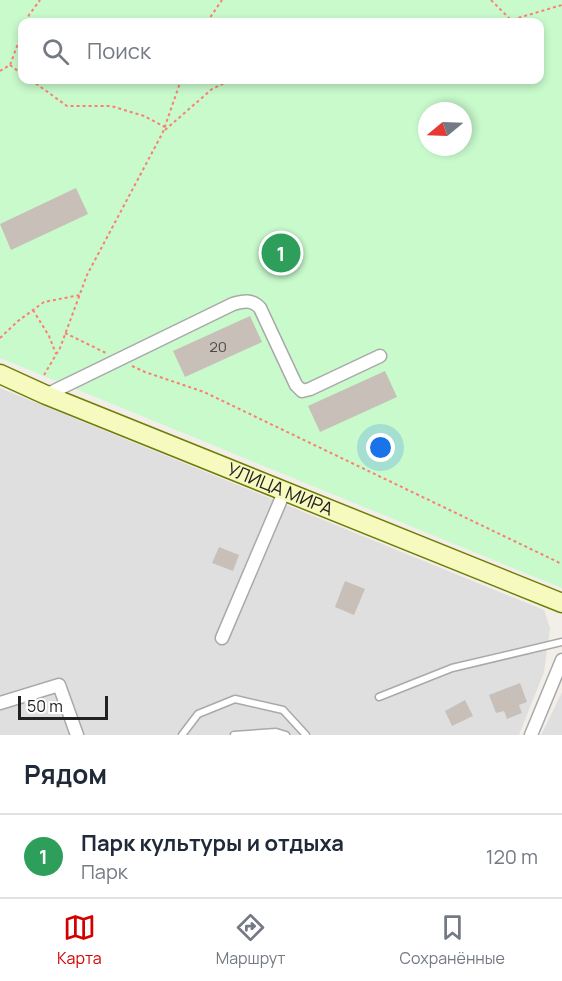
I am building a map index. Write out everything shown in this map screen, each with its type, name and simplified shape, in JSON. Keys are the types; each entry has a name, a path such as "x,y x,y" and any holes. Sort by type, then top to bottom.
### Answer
{"street":[{"path":"46,394 233,304 247,301 260,308 296,385 302,391 380,356"},
{"name":"УЛИЦА МИРА","path":"0,374 562,603"},
{"path":"222,638 285,490"},
{"path":"531,735 557,685 562,660"},
{"path":"0,703 59,685 78,734"}],"lane":[{"path":"379,697 452,668 562,642"},
{"path":"182,735 198,714 235,699 283,710 306,735"},
{"path":"234,735 276,732 286,735"}],"path":[{"path":"28,18 39,0"},
{"path":"210,18 222,0"},
{"path":"491,0 509,18"},
{"path":"518,18 562,5"},
{"path":"0,71 10,64 18,43"},
{"path":"10,64 18,71"},
{"path":"37,84 67,106 111,106 144,116 165,127"},
{"path":"44,375 56,354 87,275 163,132 180,84"},
{"path":"163,132 212,89 223,84"},
{"path":"0,338 44,302 80,295"},
{"path":"33,310 49,336 56,354"},
{"path":"65,333 145,372 204,392 562,564"}],"shaded area":[{"path":"0,388 544,610 550,628 544,672 519,735 0,735"},
{"path":"562,692 562,735 541,735 547,723"}],"green space":[{"path":"0,0 562,0 562,588 0,358"}],"building":[{"path":"76,188 88,214 11,250 0,224"},
{"path":"250,316 262,342 185,377 173,351"},
{"path":"385,371 397,397 320,432 308,406"},
{"path":"219,547 239,555 233,571 212,563"},
{"path":"345,581 365,589 354,615 335,607"},
{"path":"520,683 527,702 519,705 522,713 507,719 504,711 496,713 489,695"},
{"path":"465,700 473,716 452,726 445,711"}],"place":[{"name":"Парк культуры и отдыха","path":"281,253"}]}
